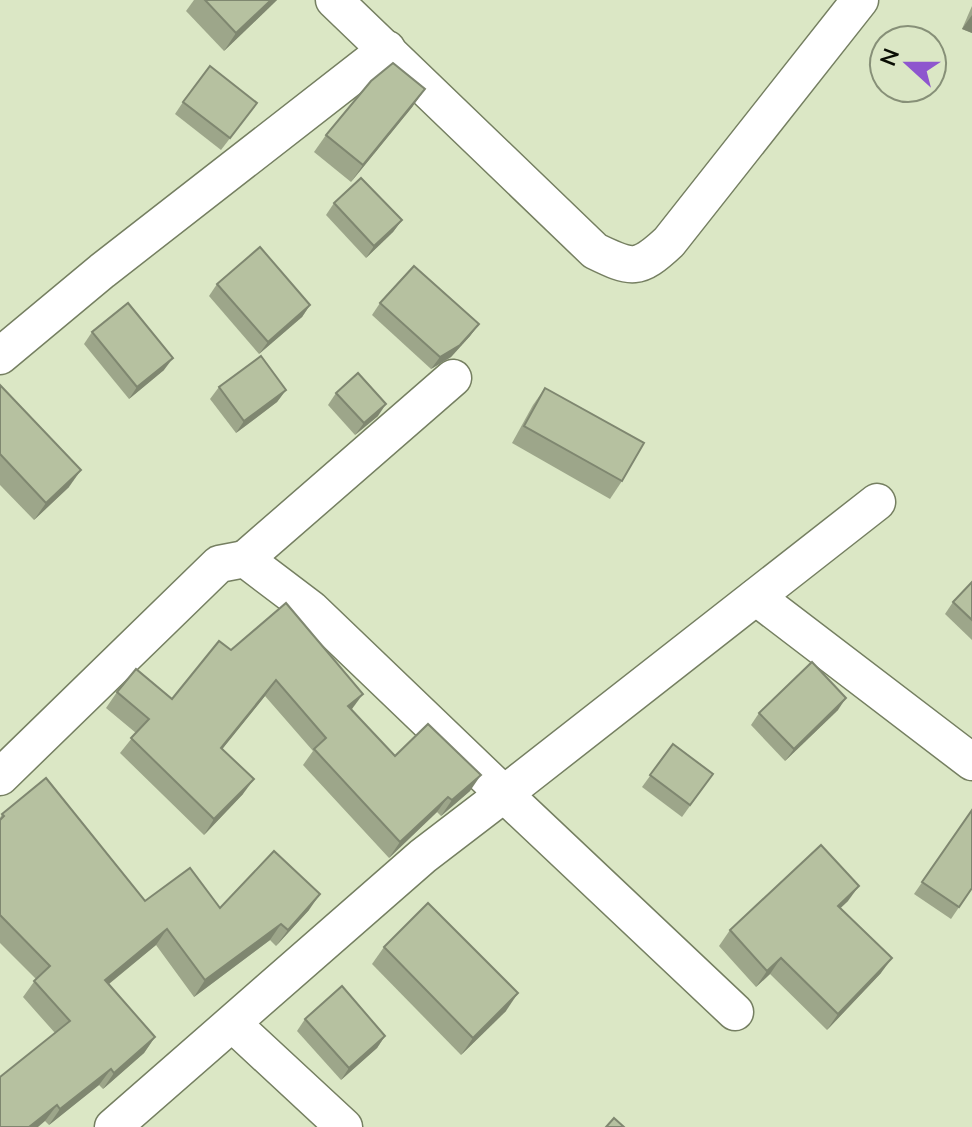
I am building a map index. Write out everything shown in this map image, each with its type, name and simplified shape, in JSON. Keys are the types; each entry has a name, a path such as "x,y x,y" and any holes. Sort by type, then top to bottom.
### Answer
{"street":[{"path":"334,0 595,251 623,264 647,263 669,242 860,0"},
{"path":"0,356 102,271 387,49"},
{"path":"0,777 219,564 245,559 453,378"},
{"path":"113,1127 423,856 877,502"},
{"path":"245,559 311,609 735,1012"},
{"path":"756,597 972,762"},
{"path":"233,1024 344,1127"}],"building":[{"path":"205,0 271,0 236,33"},
{"path":"393,63 425,89 363,165 326,135 371,81"},
{"path":"210,66 257,103 230,138 183,102"},
{"path":"361,178 402,220 374,246 334,203"},
{"path":"260,247 310,305 268,342 217,284"},
{"path":"414,266 479,324 460,345 440,357 380,303"},
{"path":"128,303 173,358 137,387 92,332"},
{"path":"261,356 286,390 244,421 219,387"},
{"path":"358,373 386,404 364,423 336,393"},
{"path":"0,385 81,470 46,503 0,454"},
{"path":"545,388 644,443 622,481 524,426"},
{"path":"972,582 972,620 953,602"},
{"path":"286,603 363,694 348,706 395,756 428,724 481,775 452,800 448,797 400,842 314,749 326,738 276,680 221,748 254,779 214,819 131,738 149,719 117,692 136,669 172,699 219,641 231,650"},
{"path":"812,662 846,698 794,749 759,713"},
{"path":"673,744 713,774 690,805 650,775"},
{"path":"46,778 145,901 190,868 220,908 274,851 320,894 288,930 281,924 205,980 167,929 105,980 155,1037 114,1073 111,1069 60,1109 57,1105 29,1127 0,1127 0,1077 70,1021 34,981 50,966 0,915 2,814"},
{"path":"972,810 972,888 959,907 922,882"},
{"path":"821,845 859,886 838,906 892,958 838,1014 781,958 767,971 730,930"},
{"path":"428,903 518,993 473,1038 384,947"},
{"path":"342,986 385,1036 349,1068 305,1019"},
{"path":"614,1118 624,1127 606,1127"}]}
